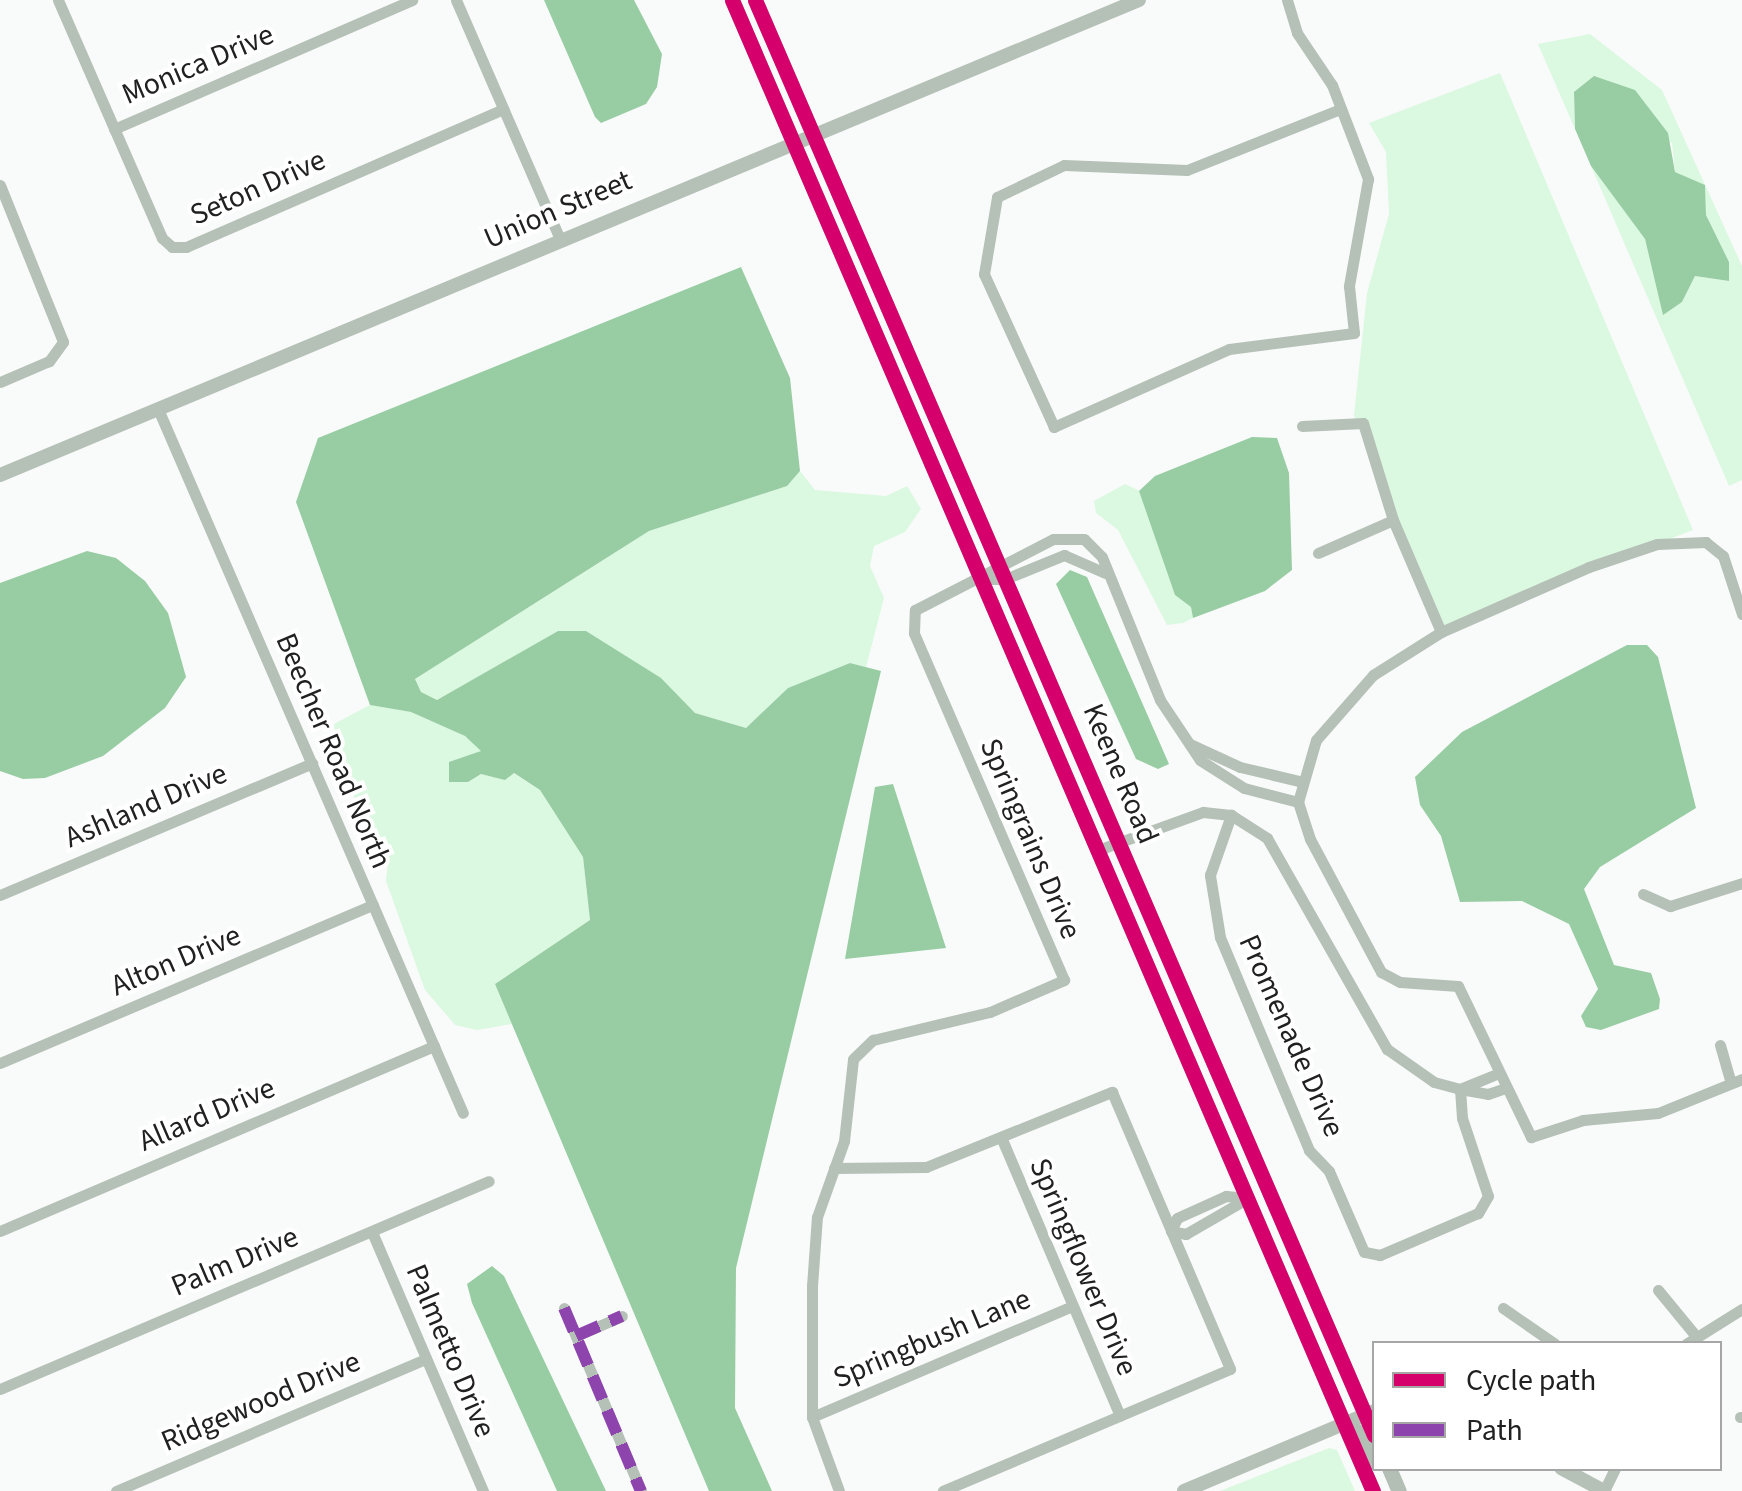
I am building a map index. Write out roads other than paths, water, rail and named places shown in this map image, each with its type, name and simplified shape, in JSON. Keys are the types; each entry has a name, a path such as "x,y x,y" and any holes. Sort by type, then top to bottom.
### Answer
{"main road":[{"name":"Keene Road","path":"732,0 1373,1491"},
{"path":"742,0 792,116 814,135"},
{"name":"Keene Road","path":"756,0 1370,1412"},
{"path":"793,144 815,162 863,272 892,318"},
{"path":"1268,1246 1294,1282 1344,1396 1370,1412"},
{"path":"1344,1422 1362,1434 1372,1456"}],"street":[{"name":"Monica Drive","path":"114,129 412,0"},
{"path":"456,0 560,239"},
{"name":"Union Street","path":"1,471 1139,0"},
{"path":"1287,0 1297,33 1340,109 1368,179 1349,286 1354,332 1229,349 1054,428 984,274 997,197 1064,166 1187,170 1340,109"},
{"name":"Seton Drive","path":"63,2 162,238 178,248 503,108"},
{"path":"0,185 63,342 49,361 0,382"},
{"name":"Beecher Road North","path":"158,409 463,1112"},
{"path":"1302,426 1364,423 1392,520 1441,632"},
{"path":"1318,552 1392,520"},
{"path":"981,579 998,562 1075,536 1097,550 1160,700 1190,744 1212,771 1254,791 1298,802"},
{"path":"1720,1045 1736,1080 1658,1113 1582,1120 1530,1137 1458,986 1400,982 1381,972 1310,839 1298,802 1299,781 1316,740 1351,696 1393,660 1441,632 1622,553 1691,540 1723,556 1742,614"},
{"path":"981,579 1006,579 1064,555 1090,561 1108,576"},
{"name":"Springrains Drive","path":"839,1491 812,1417 814,1244 834,1168 850,1072 861,1048 887,1036 990,1012 1064,980 912,624 923,604 981,579"},
{"path":"1190,744 1259,772 1299,781"},
{"name":"Ashland Drive","path":"0,895 312,763"},
{"path":"1254,791 1259,772"},
{"path":"1098,850 1188,816 1231,814 1251,824 1281,856 1388,1049 1409,1068 1460,1089 1488,1094 1506,1088"},
{"name":"Promenade Drive","path":"1231,814 1210,876 1220,937 1309,1150 1329,1172 1368,1256 1487,1206 1460,1089"},
{"path":"1643,894 1670,906 1742,883"},
{"name":"Alton Drive","path":"0,1063 372,905"},
{"name":"Allard Drive","path":"0,1231 434,1046"},
{"path":"1460,1089 1499,1073"},
{"path":"834,1168 926,1168 1112,1092 1230,1369 944,1491"},
{"name":"Springflower Drive","path":"1001,1137 1120,1416"},
{"name":"Palm Drive","path":"0,1390 490,1181"},
{"path":"1171,1231 1178,1218 1226,1196 1248,1198"},
{"path":"1171,1231 1186,1234 1248,1198"},
{"name":"Palmetto Drive","path":"372,1232 478,1489"},
{"path":"1658,1290 1691,1339 1742,1309"},
{"name":"Springbush Lane","path":"812,1417 1072,1306"},
{"path":"564,1308 641,1491"},
{"path":"1503,1308 1551,1341"},
{"path":"576,1336 622,1316"},
{"name":"Ridgewood Drive","path":"116,1491 426,1359"},
{"path":"1184,1491 1370,1412"},
{"path":"1567,1471 1604,1491"}]}
